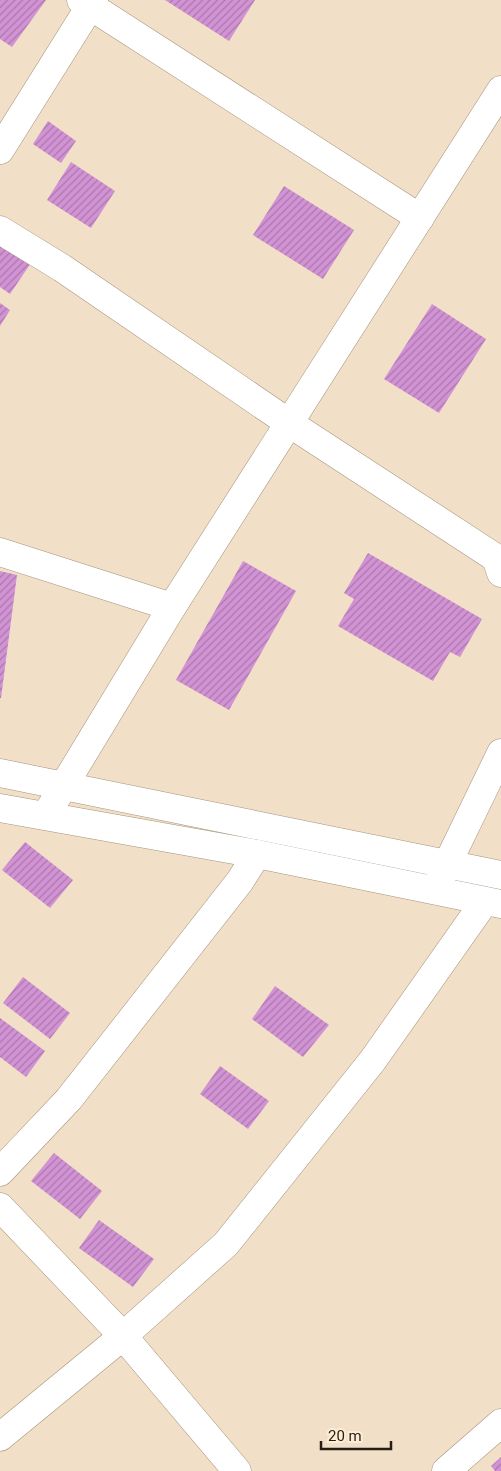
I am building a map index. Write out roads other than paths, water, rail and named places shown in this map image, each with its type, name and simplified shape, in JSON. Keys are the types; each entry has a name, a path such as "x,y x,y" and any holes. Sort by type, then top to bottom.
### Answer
{"street":[{"path":"0,150 89,2 420,218"},
{"path":"46,815 172,607 501,90"},
{"path":"0,230 62,268 289,423 496,558 501,573"},
{"path":"0,552 172,607"},
{"path":"433,892 501,753"},
{"path":"0,773 501,875"},
{"path":"0,1437 123,1336 226,1244 373,1060 493,903 257,854 46,815 3,812"},
{"path":"0,1172 69,1100 240,881 257,854"},
{"path":"0,1207 123,1336 237,1471"},
{"path":"446,1471 501,1423"}]}
